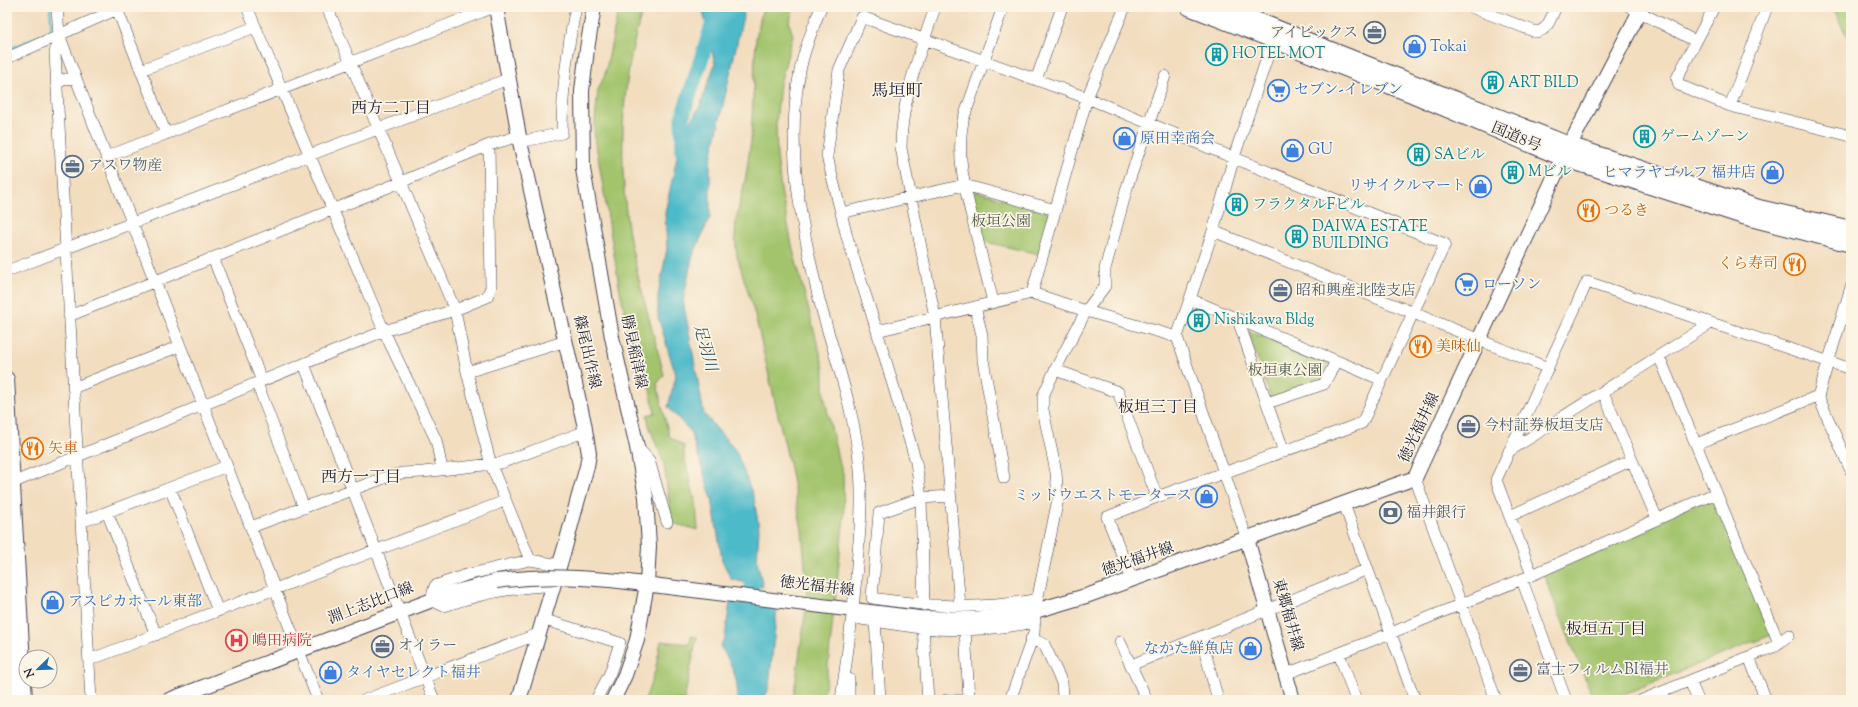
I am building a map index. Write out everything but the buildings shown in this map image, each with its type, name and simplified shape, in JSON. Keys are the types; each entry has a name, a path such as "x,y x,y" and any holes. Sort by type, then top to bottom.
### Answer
{"highway":[{"name":"国道8号","path":"1189,7 1409,93 1743,216 1851,244"},
{"name":"国道8号","path":"1223,7 1566,152 1759,208 1851,229"}],"main road":[{"name":"篠尾出作線","path":"495,7 520,139 586,431 589,454 560,565 542,619 519,700"},
{"name":"勝見稲津線","path":"594,7 582,91 581,130 583,169 612,337 638,447 647,511 651,585 637,640 625,675 613,700"},
{"path":"1566,152 1637,9"},
{"name":"徳光福井線","path":"497,581 549,576 628,582 919,618 974,619 1036,611 1089,595 1415,478 1566,152"},
{"path":"7,379 10,484 25,700"},
{"name":"東郷福井線","path":"1247,539 1269,610 1293,700"},
{"path":"7,569 15,700"},
{"name":"淵上志比口線","path":"169,700 400,611 482,584 497,581"}],"street":[{"path":"57,7 59,35 318,700"},
{"path":"247,7 384,331 436,440 442,469"},
{"path":"327,7 455,310 467,372 491,465 530,560"},
{"path":"106,157 495,7"},
{"path":"69,316 333,210 489,145 562,133 562,99 576,7"},
{"path":"821,7 800,70 796,103 794,150 800,205 819,298 850,405 859,455 862,513 855,611 841,700"},
{"path":"936,7 908,87 902,122 902,155 935,317 960,606"},
{"path":"993,302 964,185 959,158 959,139 963,120 1002,7"},
{"path":"1036,80 1062,7"},
{"path":"1118,7 1100,51 1112,56 1128,8"},
{"path":"1478,8 1536,32 1541,32 1545,28 1556,7"},
{"path":"1714,7 1677,78 1679,85 1730,106 1851,136"},
{"path":"1730,106 1768,7"},
{"path":"7,58 120,8 140,70 166,134"},
{"path":"1637,9 1696,41"},
{"path":"924,605 921,498 916,462 847,237 827,156 839,70 861,12 924,40 1087,98 1445,244 1362,423 1107,517 1132,580"},
{"path":"140,70 255,26"},
{"path":"59,35 54,53 91,700"},
{"path":"1247,539 1226,473 1177,337 1213,231 1234,157 1274,40"},
{"path":"1032,293 1087,98 1106,54"},
{"path":"1010,700 1031,640 1058,499 1056,472 1043,410 1044,396 1055,370 1086,311 1106,286 1105,268 1128,184 1165,76"},
{"path":"56,84 65,79 76,78"},
{"path":"7,271 508,78"},
{"path":"10,484 384,331 455,310 487,296 491,287 489,145"},
{"path":"841,213 964,185 1056,210"},
{"path":"1213,231 1548,368"},
{"path":"213,258 304,508"},
{"path":"1566,700 1527,577 1510,516 1496,480 1587,282 1851,369"},
{"path":"1851,287 1818,396 1851,471"},
{"path":"877,331 1032,293 1086,311 1177,337"},
{"path":"1190,299 1382,380"},
{"path":"975,307 983,340 983,360 1004,478"},
{"path":"1238,320 1284,452"},
{"path":"1509,452 1711,323"},
{"path":"467,372 566,341"},
{"path":"74,388 180,346"},
{"path":"1659,356 1779,643"},
{"path":"1267,403 1324,384 1336,361"},
{"path":"304,364 434,700"},
{"path":"1055,370 1118,392 1157,498"},
{"path":"1603,392 1657,519"},
{"path":"1696,444 1818,396"},
{"path":"251,527 384,478 402,473 501,463 586,431"},
{"path":"638,447 649,460 667,522"},
{"path":"1510,516 1632,460"},
{"path":"81,522 227,466"},
{"path":"1415,478 1496,700"},
{"path":"170,488 218,611"},
{"path":"1286,674 1527,577 1716,492"},
{"path":"950,496 921,498 879,513 872,598 924,605 995,606 1036,611"},
{"path":"89,660 505,501"},
{"path":"1344,504 1415,700"},
{"path":"107,512 156,635"},
{"path":"554,586 531,586 490,592 444,606 431,600 435,586 446,582 530,560 560,565"},
{"path":"1131,665 1368,569"},
{"path":"855,611 875,620 923,628 965,630 1007,627 1036,611"},
{"path":"542,619 620,643 610,674 596,700"},
{"path":"875,620 880,700"},
{"path":"923,628 928,700"},
{"path":"946,700 971,700 965,630"},
{"path":"365,700 538,634"},
{"path":"1642,700 1773,647 1789,635"},
{"path":"1201,637 1218,700"},
{"path":"1031,640 1044,644 1062,683 1063,696 1060,700"},
{"path":"1120,642 1147,700"},
{"path":"1338,654 1356,700"},
{"path":"1749,657 1766,700"},
{"path":"846,664 849,674 849,700"},
{"path":"1690,681 1698,700"}],"green space":[{"path":"619,7 644,7 636,33 626,86 623,140 624,194 630,240 664,375 657,384 669,436 684,446 684,456 696,504 698,530 672,523 664,464 649,426 647,415 655,413 649,385 641,387 620,291 594,132 598,90 605,74"},
{"path":"763,7 794,7 789,23 793,35 780,84 776,124 777,156 781,190 793,250 824,368 824,395 838,459 843,473 844,516 826,683 821,700 793,700 807,593 802,530 789,463 755,315 737,256 735,238 736,220 746,176 751,140 756,38"},
{"path":"1833,7 1851,7 1851,40 1846,35"},
{"name":"板垣公園","path":"969,189 1052,213 1039,254 981,241"},
{"name":"板垣東公園","path":"1248,331 1330,364 1323,381 1271,398"},
{"path":"1716,493 1776,633 1609,700 1594,700 1542,571"},
{"path":"691,636 697,637 684,700 645,700 655,671 661,641 690,644"}],"water":[{"path":"702,7 745,7 710,163 710,217 692,258 683,300 704,414 736,451 754,498 759,529 757,560 763,587 731,579 722,560 712,499 690,431 668,407 676,376 658,317 658,295 667,249 665,213 682,133 699,108 715,64"},
{"path":"730,602 777,608 769,687 764,700 736,700 737,686 734,672 720,646 725,638"}],"waterway":[{"path":"7,50 52,31 50,7"},
{"name":"足羽川","path":"683,154 682,118 718,7"},
{"name":"足羽川","path":"748,565 752,575 752,610"}],"place":[{"name":"アイビックス","path":"1374,33"},
{"name":"Tokai","path":"1414,47"},
{"name":"HOTEL MOT","path":"1217,54"},
{"name":"ART BILD","path":"1492,83"},
{"name":"セブン-イレブン","path":"1278,90"},
{"name":"ゲームゾーン","path":"1645,137"},
{"name":"原田幸商会","path":"1125,139"},
{"name":"GU","path":"1293,150"},
{"name":"SAビル","path":"1419,155"},
{"name":"アスワ物産","path":"73,166"},
{"name":"Mビル","path":"1513,172"},
{"name":"ヒマラヤゴルフ 福井店","path":"1772,173"},
{"name":"リサイクルマート","path":"1481,186"},
{"name":"フラクタルFビル","path":"1236,205"},
{"name":"つるき","path":"1588,211"},
{"name":"DAIWA ESTATE BUILDING","path":"1296,236"},
{"name":"くら寿司","path":"1794,264"},
{"name":"ローソン","path":"1467,285"},
{"name":"昭和興産北陸支店","path":"1281,291"},
{"name":"Nishikawa Bldg","path":"1198,320"},
{"name":"美味仙","path":"1420,347"},
{"name":"今村証券板垣支店","path":"1469,426"},
{"name":"矢車","path":"33,449"},
{"name":"ミッドウエストモータース","path":"1207,496"},
{"name":"福井銀行","path":"1391,513"},
{"name":"アスピカホール東部","path":"53,602"},
{"name":"嶋田病院","path":"236,641"},
{"name":"オイラー","path":"383,646"},
{"name":"なかた鮮魚店","path":"1250,649"},
{"name":"富士フィルムBI福井","path":"1521,670"},
{"name":"タイヤセレクト福井","path":"331,673"}],"district":[{"name":"馬垣町","path":"897,92"},
{"name":"西方二丁目","path":"391,109"},
{"name":"板垣三丁目","path":"1158,408"},
{"name":"西方一丁目","path":"361,478"},
{"name":"板垣五丁目","path":"1606,630"}]}
